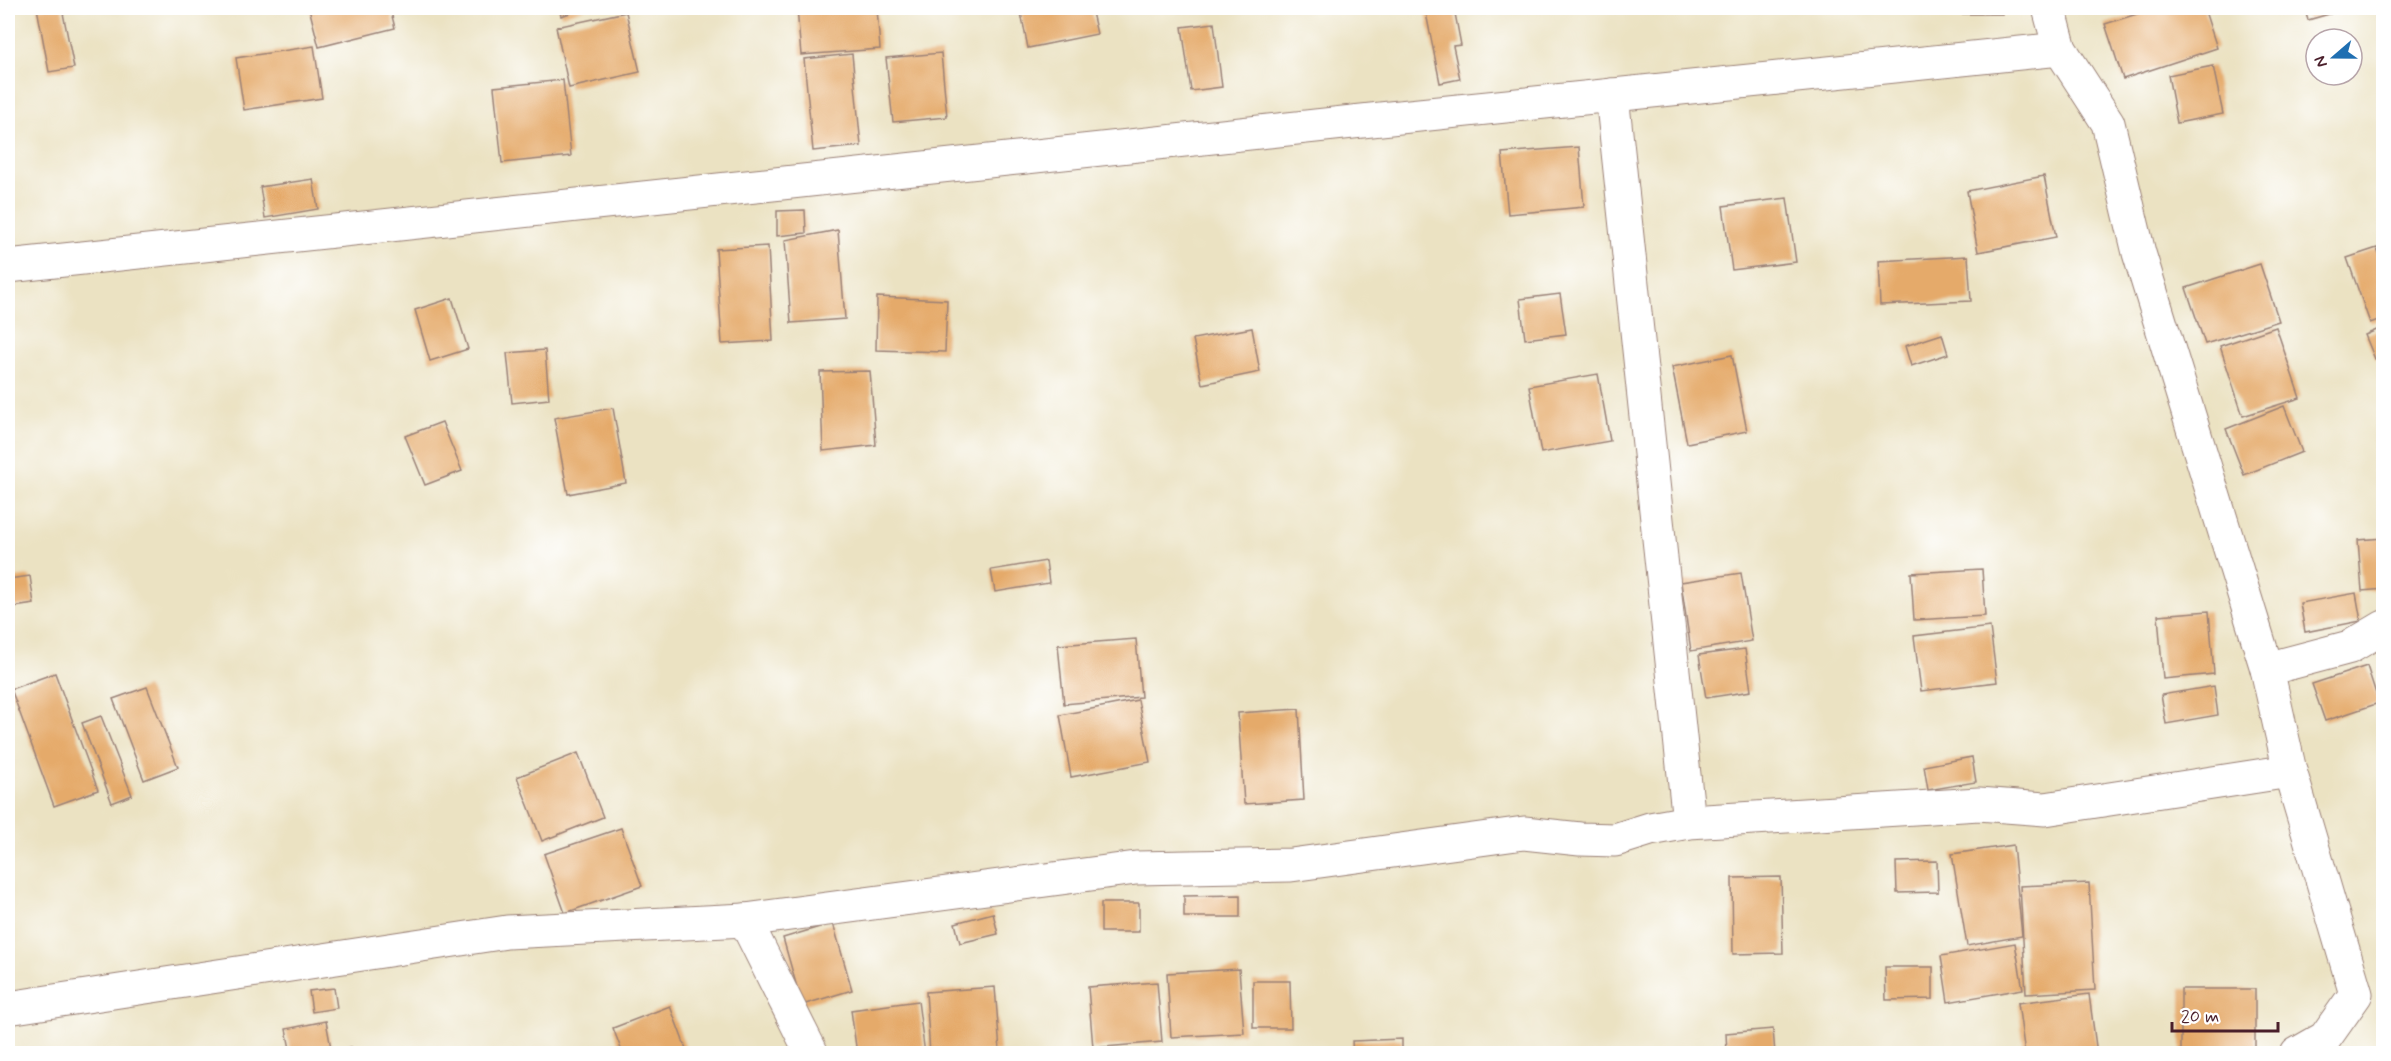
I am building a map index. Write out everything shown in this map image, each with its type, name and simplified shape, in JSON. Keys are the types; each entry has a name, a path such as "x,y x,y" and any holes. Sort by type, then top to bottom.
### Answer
{"street":[{"path":"2049,8 2060,50 2108,123 2139,253 2267,669 2290,771 2356,994 2325,1038 2297,1053"},
{"path":"8,266 1612,95 2060,50"},
{"path":"1612,95 1689,822"},
{"path":"2267,669 2350,647 2384,627"},
{"path":"8,1008 507,932 745,920 1136,868 1291,865 1524,833 1615,840 1650,829 1689,822 1979,804 2045,809 2290,771"},
{"path":"745,920 812,1053"}],"building":[{"path":"37,8 62,8 74,68 49,72"},
{"path":"309,8 390,8 395,28 319,47"},
{"path":"559,8 586,8 561,16"},
{"path":"797,8 877,8 880,49 801,55"},
{"path":"1020,8 1091,8 1097,34 1028,48"},
{"path":"1177,8 1213,8 1213,9 1177,12"},
{"path":"1425,8 1454,8 1461,45 1453,46 1460,79 1440,83"},
{"path":"1962,8 2002,8 2002,14 1962,14"},
{"path":"2156,8 2204,8 2217,48 2123,79 2105,24"},
{"path":"2304,8 2350,8 2308,20"},
{"path":"626,12 640,72 569,88 556,27"},
{"path":"1214,23 1222,87 1191,91 1182,27"},
{"path":"314,46 322,98 244,110 236,58"},
{"path":"941,53 947,117 893,122 886,58"},
{"path":"852,54 861,146 813,151 804,59"},
{"path":"2213,66 2223,114 2177,123 2168,75"},
{"path":"563,80 571,156 502,163 494,87"},
{"path":"1579,147 1584,207 1508,214 1502,153"},
{"path":"2044,176 2056,237 1978,252 1967,191"},
{"path":"313,179 318,209 265,218 260,187"},
{"path":"1787,198 1796,262 1732,270 1723,206"},
{"path":"805,210 806,233 777,236 777,211"},
{"path":"838,230 845,319 791,323 785,240"},
{"path":"768,246 773,341 722,344 716,249"},
{"path":"2377,248 2384,267 2384,318 2370,323 2347,258"},
{"path":"1968,256 1971,301 1880,305 1878,261"},
{"path":"2260,264 2279,321 2205,344 2186,288"},
{"path":"1560,294 1566,334 1525,339 1520,299"},
{"path":"877,297 947,300 945,352 876,350"},
{"path":"452,298 468,349 430,361 415,310"},
{"path":"2276,327 2300,398 2243,416 2220,346"},
{"path":"2384,327 2384,355 2375,359 2365,335"},
{"path":"1252,328 1260,372 1202,384 1193,339"},
{"path":"1942,334 1948,354 1911,366 1905,346"},
{"path":"545,350 549,399 512,403 507,353"},
{"path":"1732,355 1747,431 1687,443 1672,367"},
{"path":"870,371 876,445 823,451 820,372"},
{"path":"1598,374 1610,441 1541,453 1529,386"},
{"path":"2284,406 2302,452 2244,475 2226,429"},
{"path":"613,408 626,483 568,494 554,418"},
{"path":"442,422 462,471 425,485 405,436"},
{"path":"2384,538 2384,589 2362,591 2358,540"},
{"path":"1046,561 1049,583 995,592 991,570"},
{"path":"1982,569 1985,616 1914,620 1911,573"},
{"path":"1741,573 1752,641 1691,651 1681,582"},
{"path":"30,576 34,604 8,608 8,579"},
{"path":"2356,593 2361,621 2305,632 2300,603"},
{"path":"2209,611 2214,674 2163,679 2158,615"},
{"path":"1990,627 1997,682 1921,691 1914,636"},
{"path":"1136,639 1141,697 1064,704 1058,645"},
{"path":"1745,649 1751,691 1706,698 1699,655"},
{"path":"2367,666 2379,703 2325,721 2312,684"},
{"path":"55,673 98,790 54,806 11,689"},
{"path":"2214,686 2218,715 2166,724 2161,695"},
{"path":"147,687 178,767 144,780 113,699"},
{"path":"1138,700 1150,762 1071,777 1060,715"},
{"path":"1299,709 1304,800 1244,804 1238,713"},
{"path":"101,716 132,795 112,803 82,723"},
{"path":"578,753 603,817 542,841 517,777"},
{"path":"1972,757 1976,782 1928,790 1924,766"},
{"path":"621,828 642,886 565,913 544,854"},
{"path":"2013,845 2022,936 1967,946 1952,854"},
{"path":"1937,861 1938,892 1897,893 1896,862"},
{"path":"1781,877 1783,953 1733,954 1732,878"},
{"path":"2089,883 2095,990 2026,994 2020,886"},
{"path":"1240,895 1240,917 1184,917 1184,896"},
{"path":"1101,903 1139,903 1139,932 1101,932"},
{"path":"993,913 998,934 960,943 955,923"},
{"path":"833,923 852,990 802,1005 783,938"},
{"path":"2015,943 2023,989 1948,1002 1941,956"},
{"path":"1885,967 1933,967 1933,999 1886,1000"},
{"path":"1239,969 1244,1033 1171,1037 1167,973"},
{"path":"1253,981 1290,981 1291,1028 1253,1028"},
{"path":"1157,982 1162,1042 1093,1048 1088,987"},
{"path":"995,987 1000,1051 930,1054 926,992"},
{"path":"334,988 337,1008 312,1012 309,991"},
{"path":"2181,989 2255,989 2255,1054 2181,1054"},
{"path":"2089,994 2097,1054 2025,1054 2018,1003"},
{"path":"918,1001 925,1054 857,1054 851,1010"},
{"path":"670,1006 688,1054 623,1054 613,1028"},
{"path":"326,1021 331,1048 291,1054 286,1029"},
{"path":"1773,1029 1775,1054 1727,1054 1726,1033"},
{"path":"1402,1039 1402,1054 1353,1054 1352,1041"},
{"path":"351,1047 353,1054 330,1054 330,1053"},
{"path":"1303,1050 1303,1054 1264,1054 1264,1052"}]}
